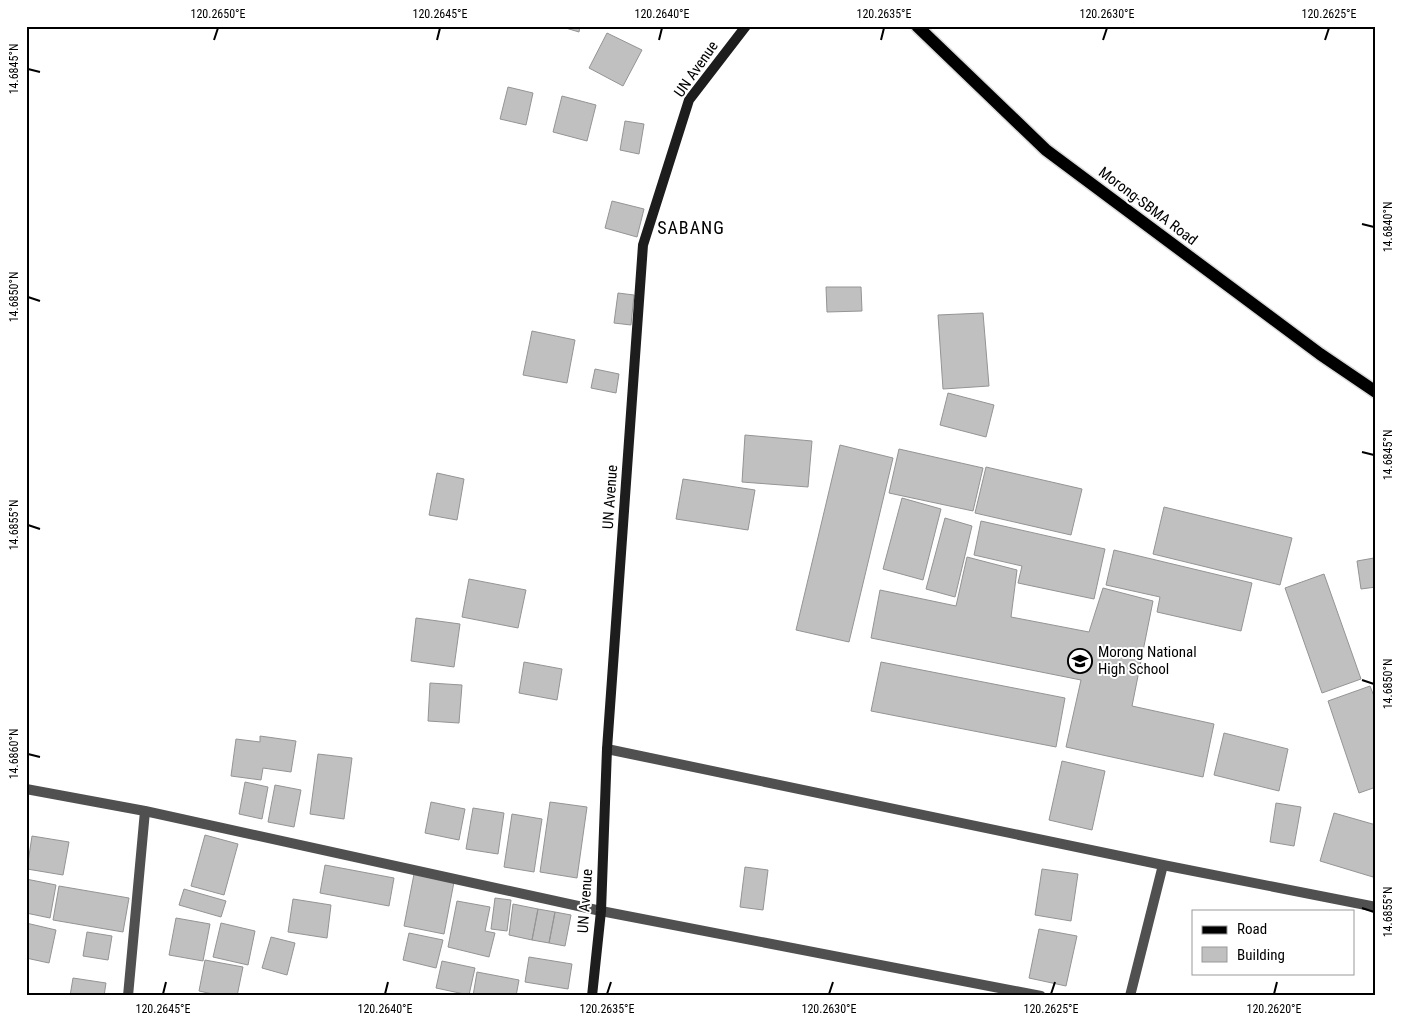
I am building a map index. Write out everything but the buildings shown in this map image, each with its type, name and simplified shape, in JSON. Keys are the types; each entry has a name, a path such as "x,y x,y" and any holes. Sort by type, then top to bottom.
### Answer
{"main road":[{"name":"UN Avenue","path":"592,996 602,910 607,749 643,246 689,100 746,26"},
{"name":"Morong-SBMA Road","path":"917,26 1046,150 1320,354 1376,392"}],"street":[{"path":"607,749 1163,865 1376,907"},
{"path":"26,789 145,811 602,910 1041,996"},
{"path":"128,996 145,811"},
{"path":"1130,996 1163,865"}],"place":[{"name":"Morong National High School","path":"1080,661"}],"district":[{"name":"SABANG","path":"691,227"}]}
